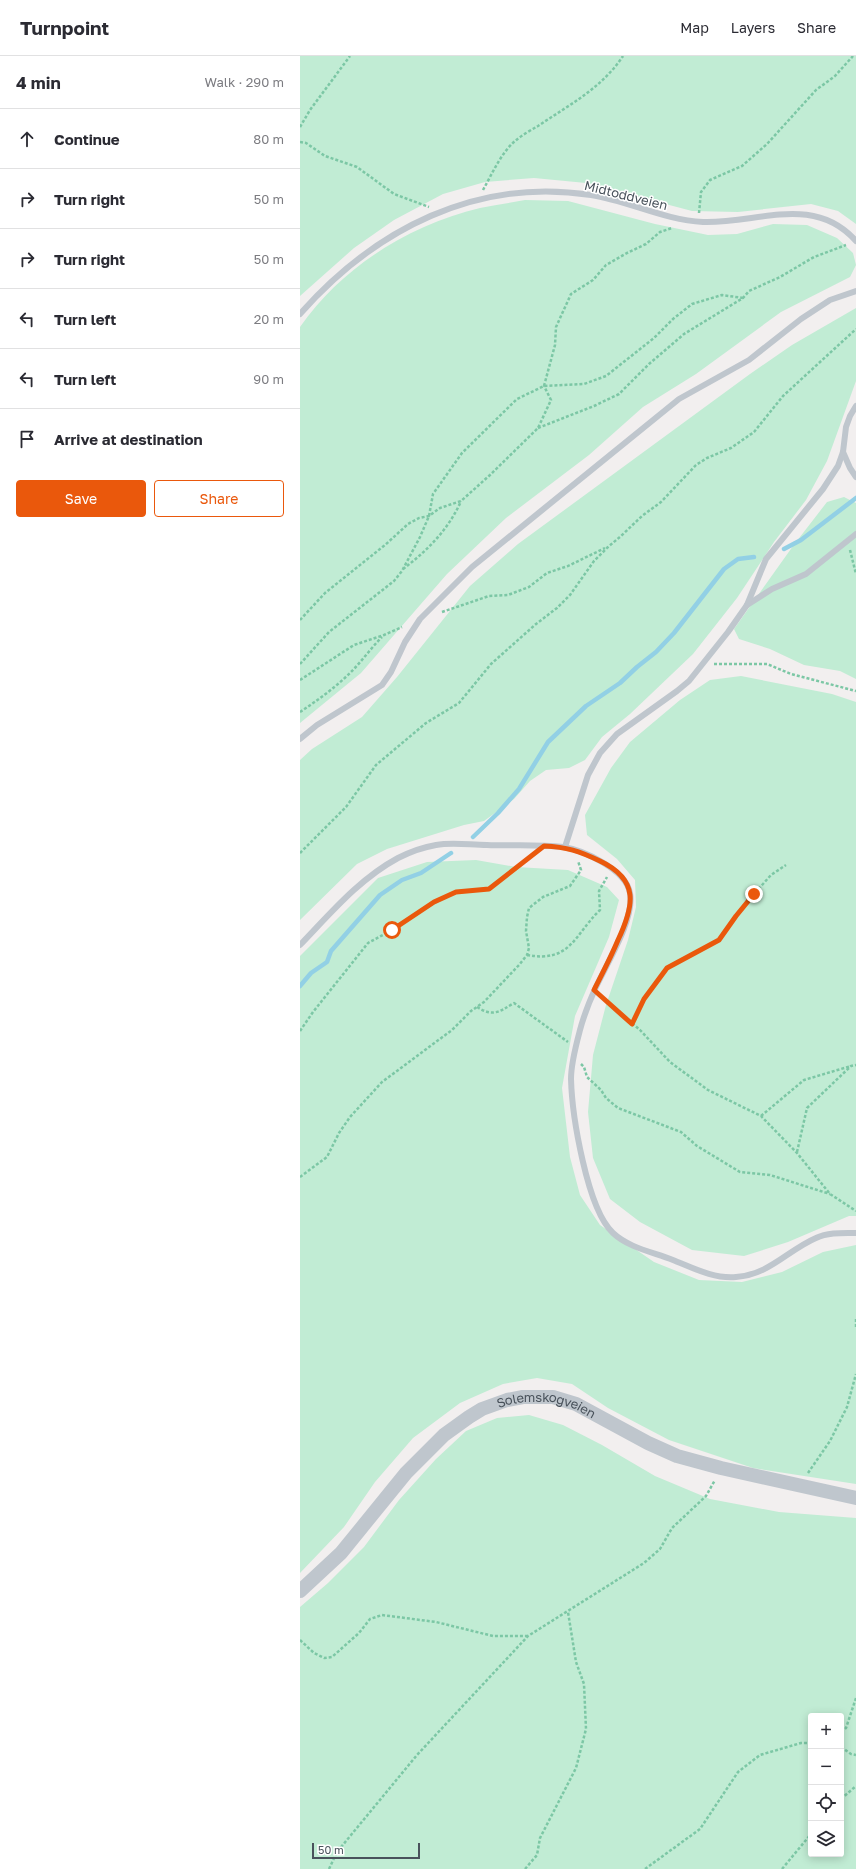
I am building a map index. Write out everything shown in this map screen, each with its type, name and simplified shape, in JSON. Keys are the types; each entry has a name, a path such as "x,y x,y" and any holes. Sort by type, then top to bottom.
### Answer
{"street":[{"name":"Solemskogveien","path":"300,1591 321,1573 349,1544 406,1473 430,1448 469,1417 494,1404 507,1400 536,1396 553,1398 576,1404 661,1450 677,1456 721,1468 856,1498"}],"lane":[{"name":"Midtoddveien","path":"300,314 333,280 361,257 414,223 441,211 478,199 529,192 592,195 659,214 698,221 734,221 798,213 833,222 849,233 856,241"},
{"path":"300,740 317,725 382,684 391,672 405,642 420,619 472,567 679,399 749,360 801,319 830,300 856,291"},
{"path":"565,847 588,775 600,753 617,734 677,691 704,663 747,605 766,559 823,489 838,466 843,452 846,426 856,406"},
{"path":"843,452 856,477"},
{"path":"747,605 772,589 806,574 856,534"},
{"path":"300,945 356,888 377,871 400,857 427,847 450,843 565,847 612,868 628,885 630,893 630,909 627,921 594,990 580,1029 571,1077 573,1106 586,1175 599,1214 610,1229 628,1244 702,1272 733,1278 764,1271 776,1264 795,1249 819,1236 856,1232"}],"path":[{"path":"300,127 310,110 350,56"},
{"path":"478,199 497,164 515,141 574,104 602,82 615,68 623,56"},
{"path":"698,221 701,192 710,180 742,166 767,144 816,90 835,76 854,56"},
{"path":"300,142 325,156 357,167 394,194 441,211"},
{"path":"300,620 325,593 385,545 408,524 419,518 429,516 440,508 462,500 538,428 551,400 544,386 555,345 556,327 571,294 593,280 606,265 627,252 646,244 660,232 675,228"},
{"path":"538,428 620,394 649,364 684,334 743,298 749,291 780,277 814,257 849,244"},
{"path":"300,664 330,632 394,581 402,571 420,537 429,516 433,494 462,453 517,399 544,386 584,384 606,376 654,338 673,319 692,304 722,295 743,298"},
{"path":"300,853 346,807 376,765 426,723 459,703 491,664 536,624 557,608 570,595 585,572 608,547 642,516 661,502 696,465 707,458 731,448 754,432 783,396 856,329"},
{"path":"402,571 423,554 444,530 455,515 462,500"},
{"path":"847,542 856,574"},
{"path":"420,619 489,596 508,595 529,586 547,573 568,566 608,547"},
{"path":"300,680 354,645 384,636 368,650 352,671 320,698 300,712"},
{"path":"704,663 767,664 791,674 856,690"},
{"path":"300,1031 313,1012 368,943 392,930 434,902 456,892 489,889 544,846"},
{"path":"300,1177 327,1157 339,1133 350,1117 382,1082 452,1030 484,1002 527,955 529,948 526,931 526,917 530,908 543,897 570,886 581,870 577,852"},
{"path":"632,1024 644,999 667,968 719,940 736,916 771,875 786,865"},
{"path":"527,955 540,957 556,955 578,938 588,921 600,910 600,891 612,868"},
{"path":"594,990 640,1030 670,1062 702,1085 761,1116 797,1152 830,1194"},
{"path":"477,1007 486,1012 499,1012 514,1003 576,1048"},
{"path":"574,1058 582,1064 587,1077 601,1090 606,1098 622,1110 640,1115 681,1132 696,1146 740,1172 770,1175 830,1194 856,1211"},
{"path":"761,1116 804,1080 856,1065"},
{"path":"797,1152 807,1108 851,1066"},
{"path":"856,1320 856,1328"},
{"path":"800,1485 830,1441 847,1407 856,1374"},
{"path":"329,1869 336,1852 417,1756 528,1636 644,1563 660,1549 672,1528 706,1496 721,1468"},
{"path":"525,1869 537,1855 540,1838 576,1768 586,1729 584,1684 576,1662 568,1612"},
{"path":"300,1640 314,1653 324,1658 332,1657 359,1633 370,1619 382,1614 436,1622 493,1636 528,1636"},
{"path":"844,1730 846,1728 856,1698"},
{"path":"645,1869 700,1829 738,1772 760,1755 801,1743 808,1743"},
{"path":"844,1749 851,1754 856,1755"},
{"path":"844,1796 856,1786"},
{"path":"782,1869 808,1838"}],"green space":[{"path":"300,56 856,56 856,224 838,211 811,204 738,212 692,211 586,183 534,178 485,182 443,194 394,220 354,248 300,296"},
{"path":"525,200 568,201 655,224 708,235 737,234 773,224 807,225 837,238 853,253 856,265 850,277 781,312 696,374 643,407 589,455 506,518 447,574 361,673 300,723 300,327 317,305 336,285 379,251 403,237 428,225 480,208"},
{"path":"856,308 856,381 827,461 806,500 774,542 737,598 693,654 630,714 602,737 585,760 569,768 546,770 530,781 514,799 484,821 464,825 387,849 357,864 300,920 300,760 312,749 362,717 397,677 470,586 518,544 750,374 792,345"},
{"path":"844,497 856,503 856,679 840,671 804,665 770,649 739,639 734,629 793,546 827,502"},
{"path":"741,676 832,694 856,702 856,1216 849,1216 788,1242 744,1256 692,1250 640,1222 610,1199 593,1158 588,1112 593,1055 606,1005 628,940 636,907 635,880 617,859 587,835 585,815 611,768 630,742 680,700 710,680"},
{"path":"476,860 516,867 568,870 607,887 619,900 609,937 575,1016 562,1088 570,1157 580,1195 600,1225 654,1262 699,1280 742,1282 782,1272 823,1252 856,1245 856,1484 753,1468 669,1440 608,1408 572,1384 537,1378 503,1384 460,1403 413,1438 375,1482 344,1527 300,1573 300,956 378,878 427,862"},
{"path":"529,1415 563,1425 602,1445 655,1476 710,1499 779,1512 856,1518 856,1869 300,1869 300,1607 328,1583 364,1547 399,1500 436,1459 466,1431 497,1418"}],"waterway":[{"path":"784,549 801,540 856,498"},
{"path":"473,837 498,813 519,789 548,742 586,706 620,683 656,652 674,633 724,569 738,559 754,557"},
{"path":"300,986 311,973 327,962 331,951 380,895 402,880 421,873 451,853"}],"route":[{"path":"392,930 434,902 456,892 489,889 544,846 565,847 608,865 617,872 628,885 630,893 630,909 627,921 594,990 632,1024 644,999 667,968 719,940 754,894"}]}
